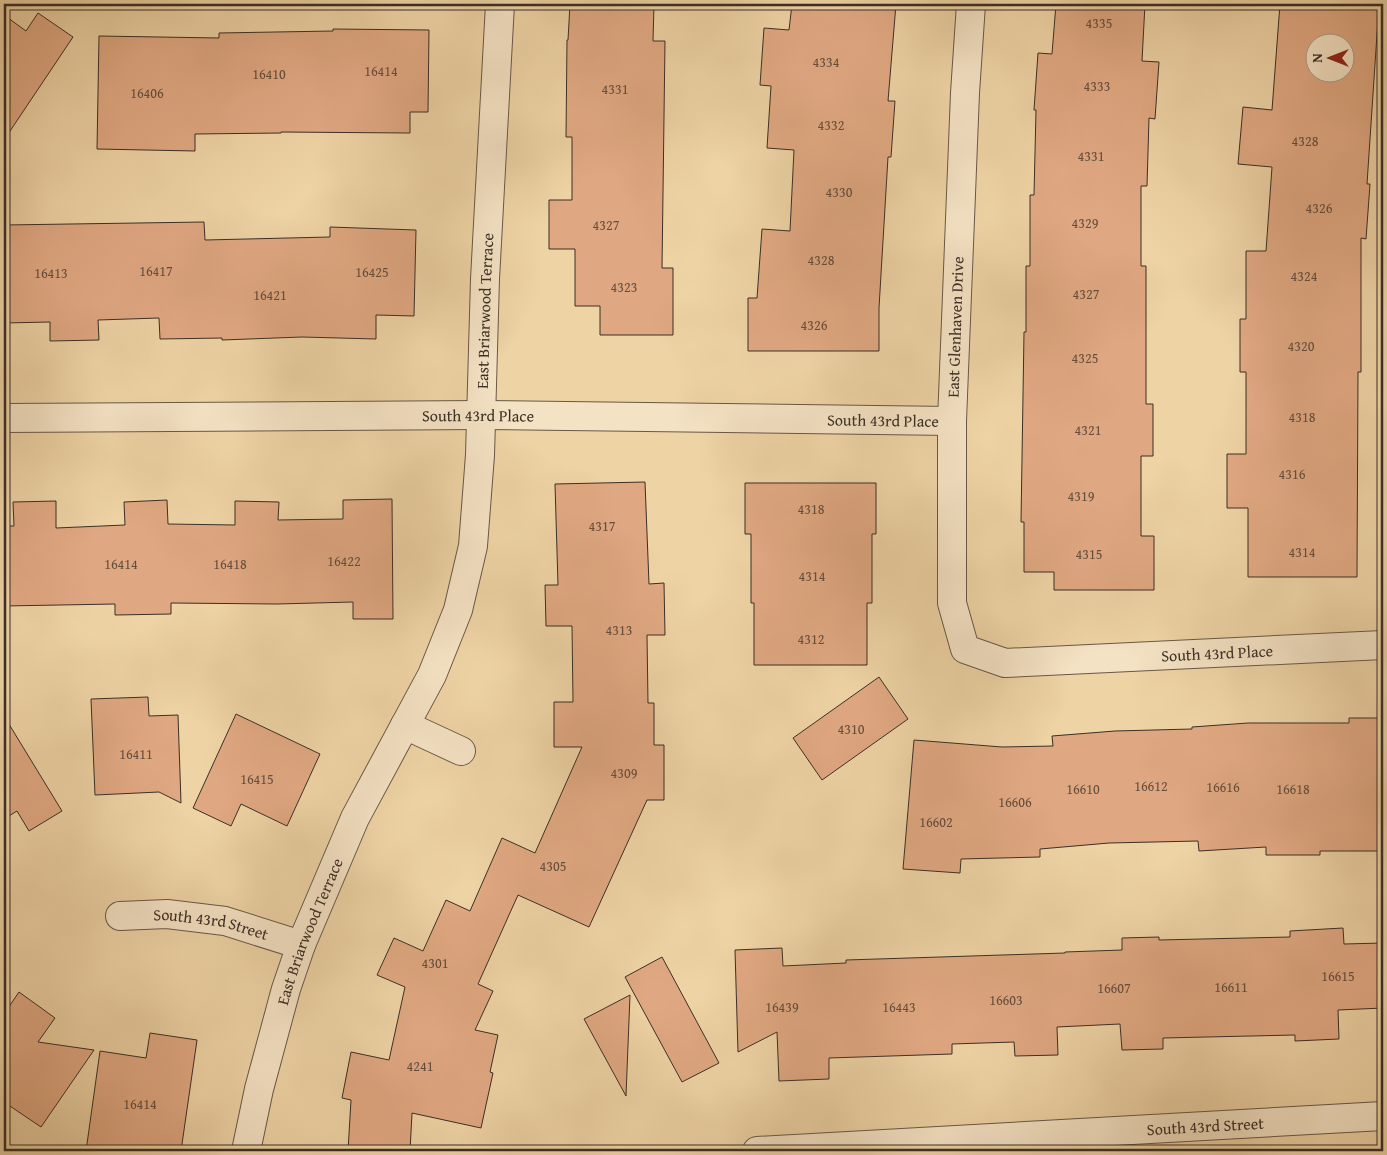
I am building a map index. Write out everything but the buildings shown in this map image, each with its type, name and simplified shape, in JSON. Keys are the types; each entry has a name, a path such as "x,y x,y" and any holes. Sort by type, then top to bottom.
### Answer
{"street":[{"name":"East Briarwood Terrace","path":"246,1151 259,1089 286,989 302,945 354,818 432,675 458,610 473,546 480,455 485,279 500,4"},
{"name":"East Glenhaven Drive","path":"965,649 952,603 952,421 971,4"},
{"name":"South 43rd Place","path":"4,418 481,415 952,421"},
{"name":"South 43rd Place","path":"965,649 1005,663 1383,644"},
{"path":"405,725 461,751"},
{"name":"South 43rd Street","path":"120,916 166,914 225,921 302,945"},
{"name":"South 43rd Street","path":"757,1151 1177,1140 1383,1116"}]}
